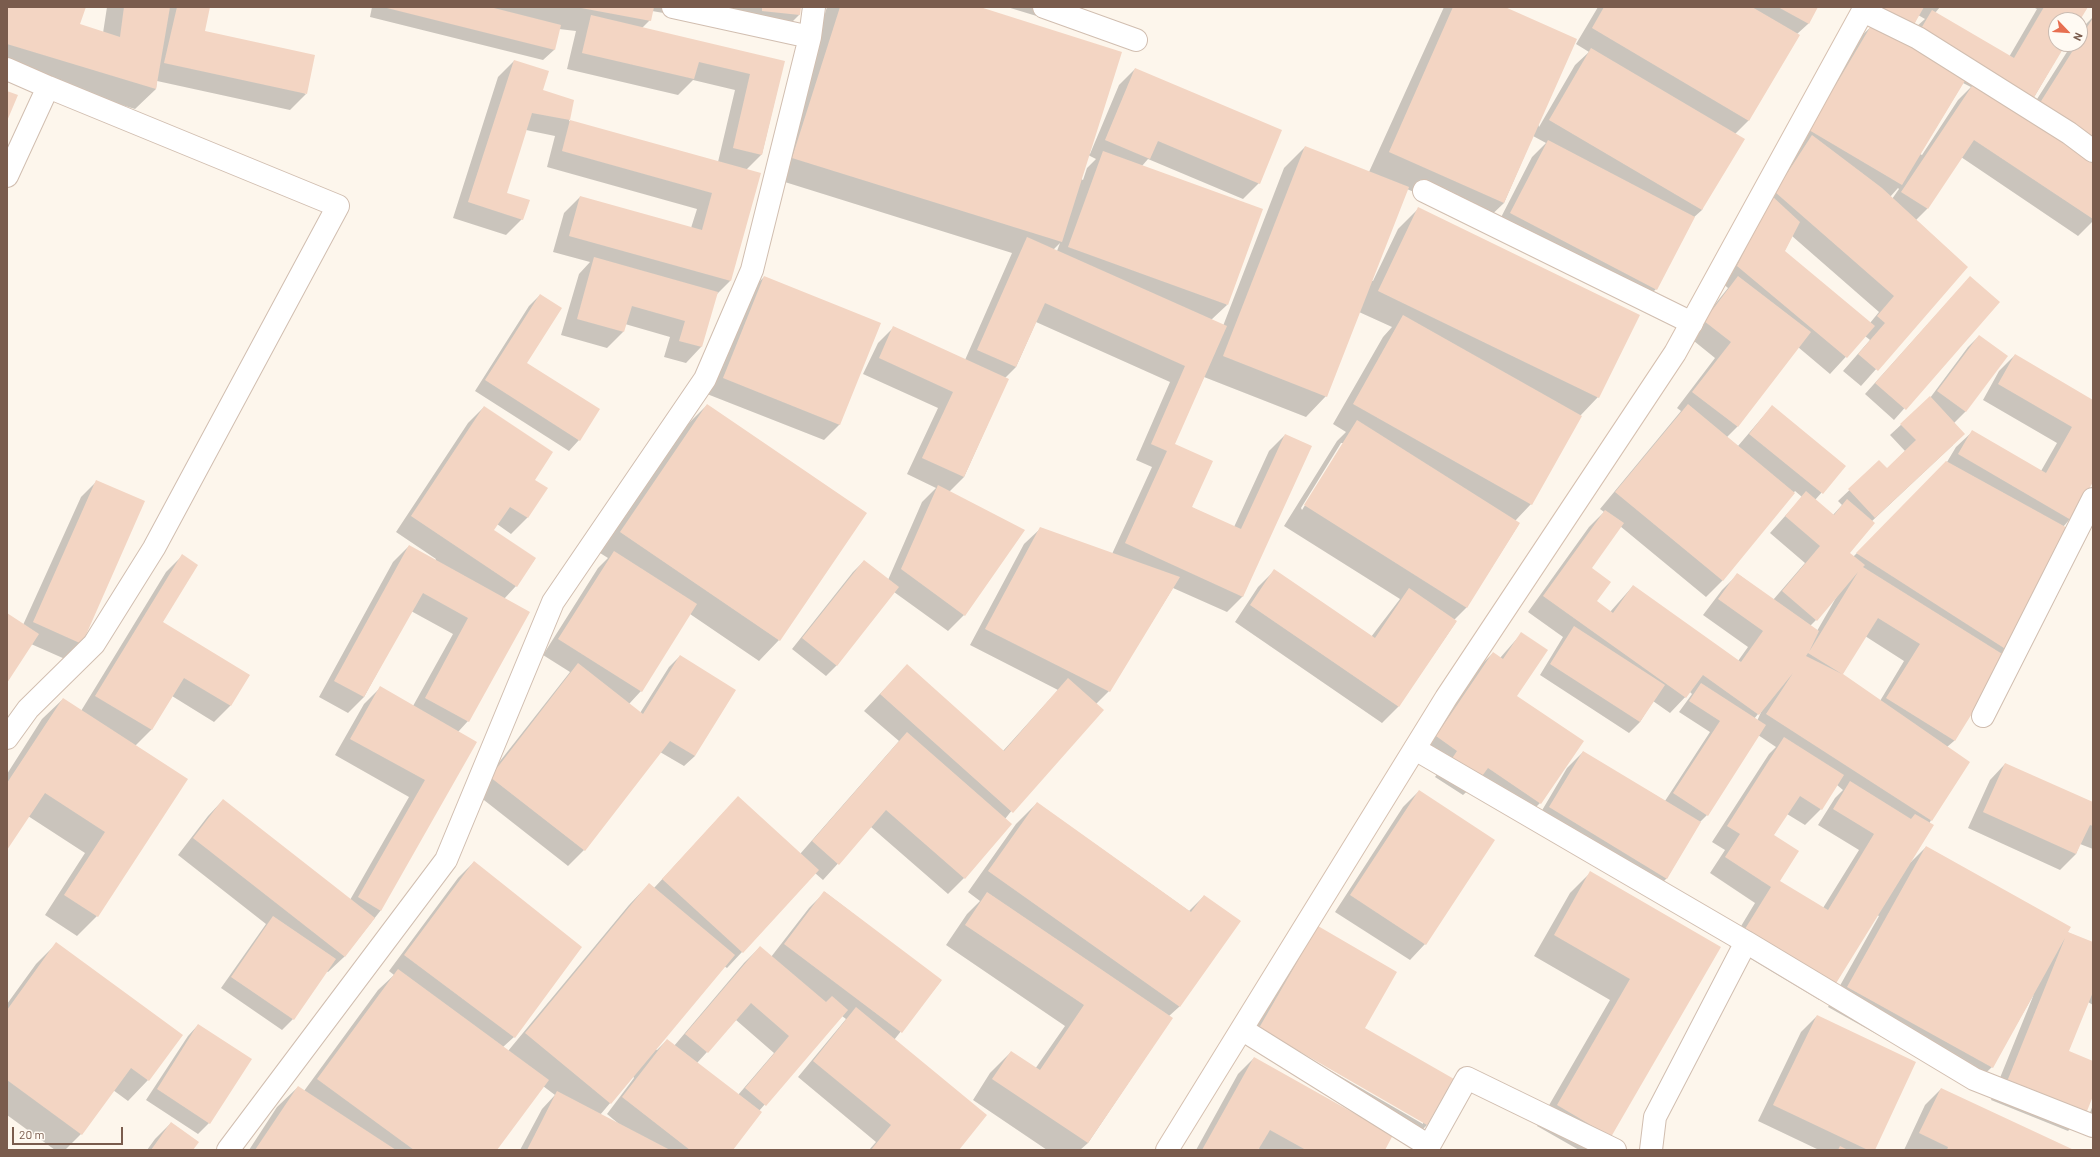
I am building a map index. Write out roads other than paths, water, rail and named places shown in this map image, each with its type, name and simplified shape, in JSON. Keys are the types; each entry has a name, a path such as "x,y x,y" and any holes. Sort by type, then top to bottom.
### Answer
{"street":[{"path":"673,7 810,37"},
{"path":"228,1150 446,860 553,602 705,379 752,270 810,37 814,7"},
{"path":"1044,7 1136,40"},
{"path":"1167,1150 1243,1030 1446,698 1675,353 1864,9 1918,38 2069,133 2093,151"},
{"path":"7,69 338,206 154,548 94,644 28,709 7,738"},
{"path":"7,176 48,87"},
{"path":"1424,191 1692,323"},
{"path":"1983,716 2093,499"},
{"path":"1414,749 1746,942 1974,1079 2093,1126"},
{"path":"1650,1150 1655,1117 1746,942"},
{"path":"1243,1030 1429,1146 1466,1078 1616,1150"}]}
